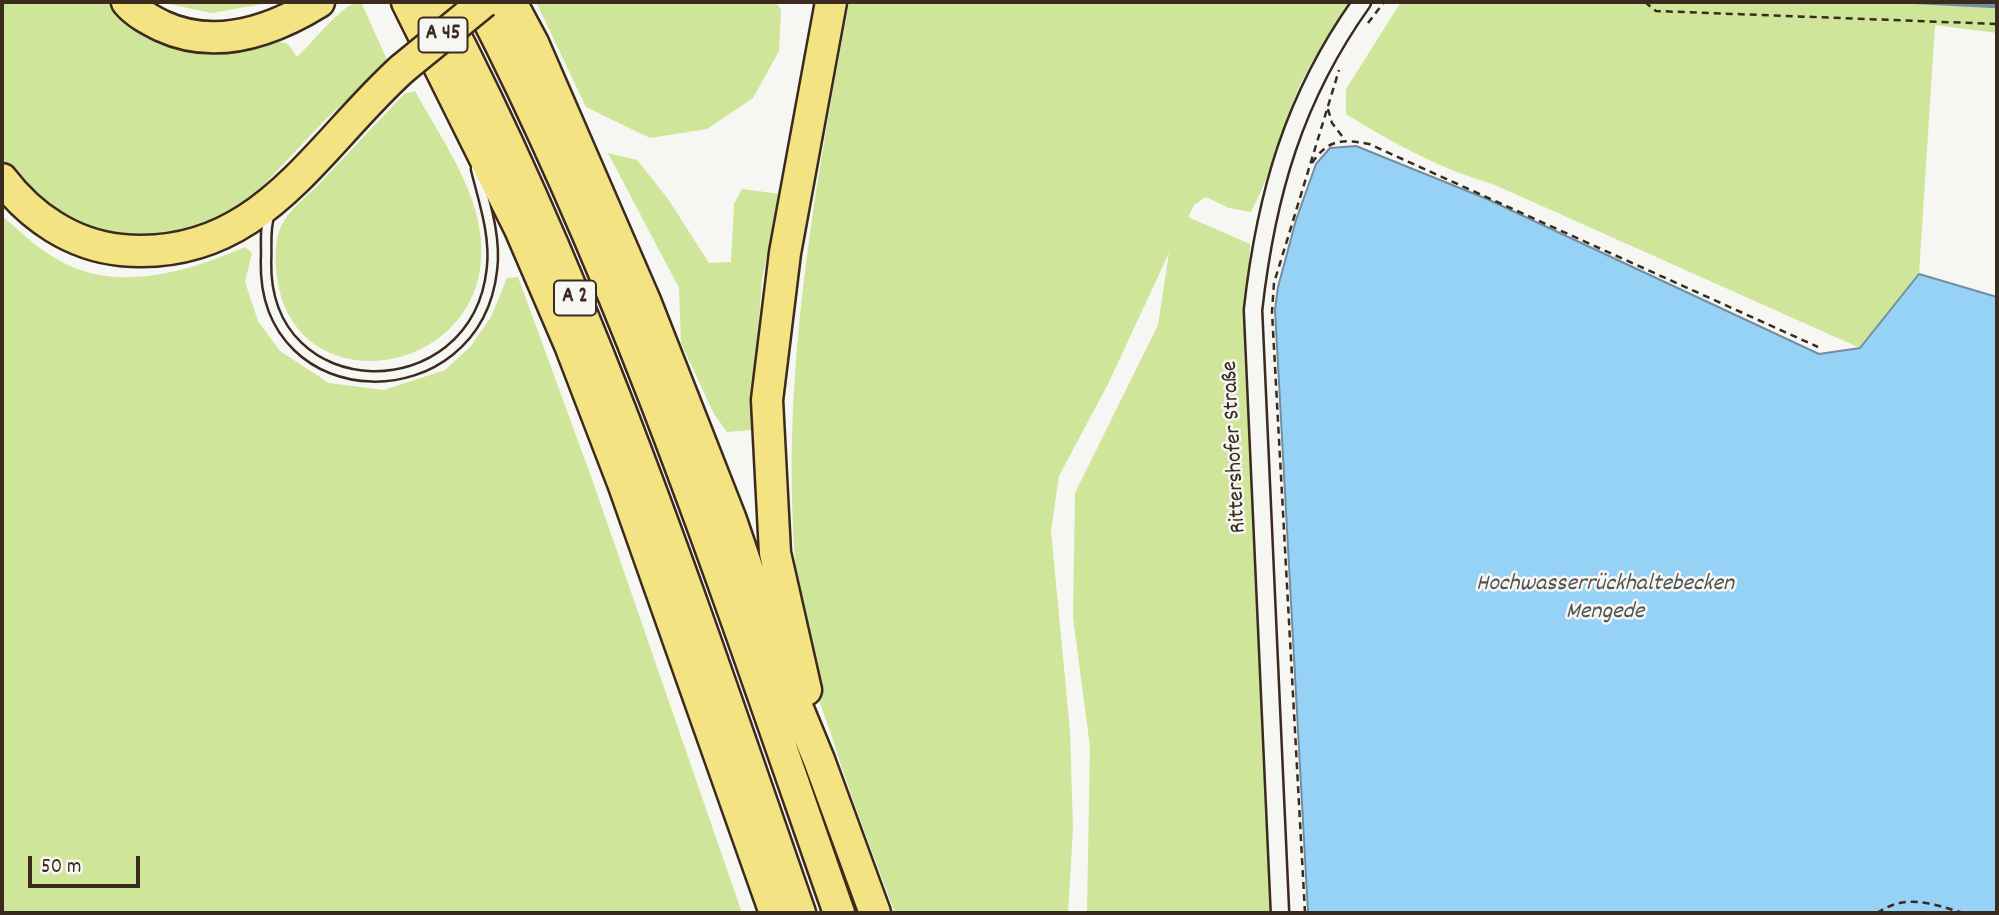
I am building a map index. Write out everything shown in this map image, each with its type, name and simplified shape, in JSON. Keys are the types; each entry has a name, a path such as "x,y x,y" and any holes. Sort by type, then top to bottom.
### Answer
{"highway":[{"path":"127,2 153,21 174,31 197,38 216,39 268,28 319,2"},
{"path":"407,2 520,229 570,345 624,483 775,913"},
{"name":"A 2","path":"438,2 475,72 587,326 631,436 800,913"},
{"name":"A 2","path":"482,2 566,181 621,309 724,586 839,913"},
{"name":"A 45","path":"277,197 363,104 482,2"},
{"path":"511,2 533,43 645,301 732,520 782,670 875,913"},
{"path":"818,760 813,720 775,552 767,400 785,253 831,2"},
{"path":"2,179 36,216 62,231 104,248 136,251 167,252 204,243 237,228 277,197"}],"street":[{"name":"Rittershofer Straße","path":"1280,913 1253,310 1260,246 1283,156 1317,71 1362,2"}],"lane":[{"path":"277,197 268,220 266,286 275,317 294,342 313,360 344,374 371,379 400,376 429,366 452,350 477,319 492,269 493,246 462,108"}],"path":[{"path":"1362,31 1384,2"},
{"path":"1645,2 1657,11 1997,24"},
{"path":"1305,913 1272,312 1274,283 1340,68"},
{"path":"1327,107 1332,123 1345,140"},
{"path":"1310,166 1330,143 1345,140 1369,145 1818,347"},
{"path":"1877,913 1891,904 1911,899 1964,913"}],"green space":[{"path":"2,2 112,2 125,17 273,40 288,44 297,57 336,16 353,4 361,2 388,62 324,121 237,213 184,233 134,237 89,226 61,215 30,191 2,158"},
{"path":"160,2 274,2 211,13"},
{"path":"536,2 776,2 781,10 779,51 753,98 707,129 650,138 586,107"},
{"path":"849,2 1354,2 1324,44 1298,89 1265,182 1251,212 1229,208 1206,197 1194,205 1188,217 1250,244 1244,346 1273,913 1087,913 1090,747 1073,617 1075,493 1158,325 1169,253 1108,384 1059,476 1051,531 1070,731 1073,829 1068,913 895,913 811,674 798,590 792,506 798,337 820,168"},
{"path":"1401,2 1997,2 1997,33 1935,25 1919,274 1860,348 1495,185 1437,163 1346,114 1346,89"},
{"path":"415,91 456,163 473,201 481,241 476,287 456,322 426,347 390,359 352,359 318,346 291,320 277,278 278,234 287,216 296,206 404,94"},
{"path":"608,153 637,160 668,199 709,263 731,262 734,204 742,189 780,194 762,279 751,430 727,432 714,414 681,343 679,288"},
{"path":"2,216 31,241 62,262 107,276 154,275 178,270 245,247 252,253 245,282 258,321 280,351 329,383 384,390 445,370 471,346 491,317 507,278 518,277 593,482 742,913 2,913"}],"water":[{"name":"Hochwasserrückhaltebecken Mengede","path":"1356,146 1487,199 1819,354 1860,348 1919,274 1997,297 1997,913 1308,913 1275,310 1278,287 1296,220 1316,164 1330,148"}],"waterway":[{"path":"1918,2 1997,6"}]}
